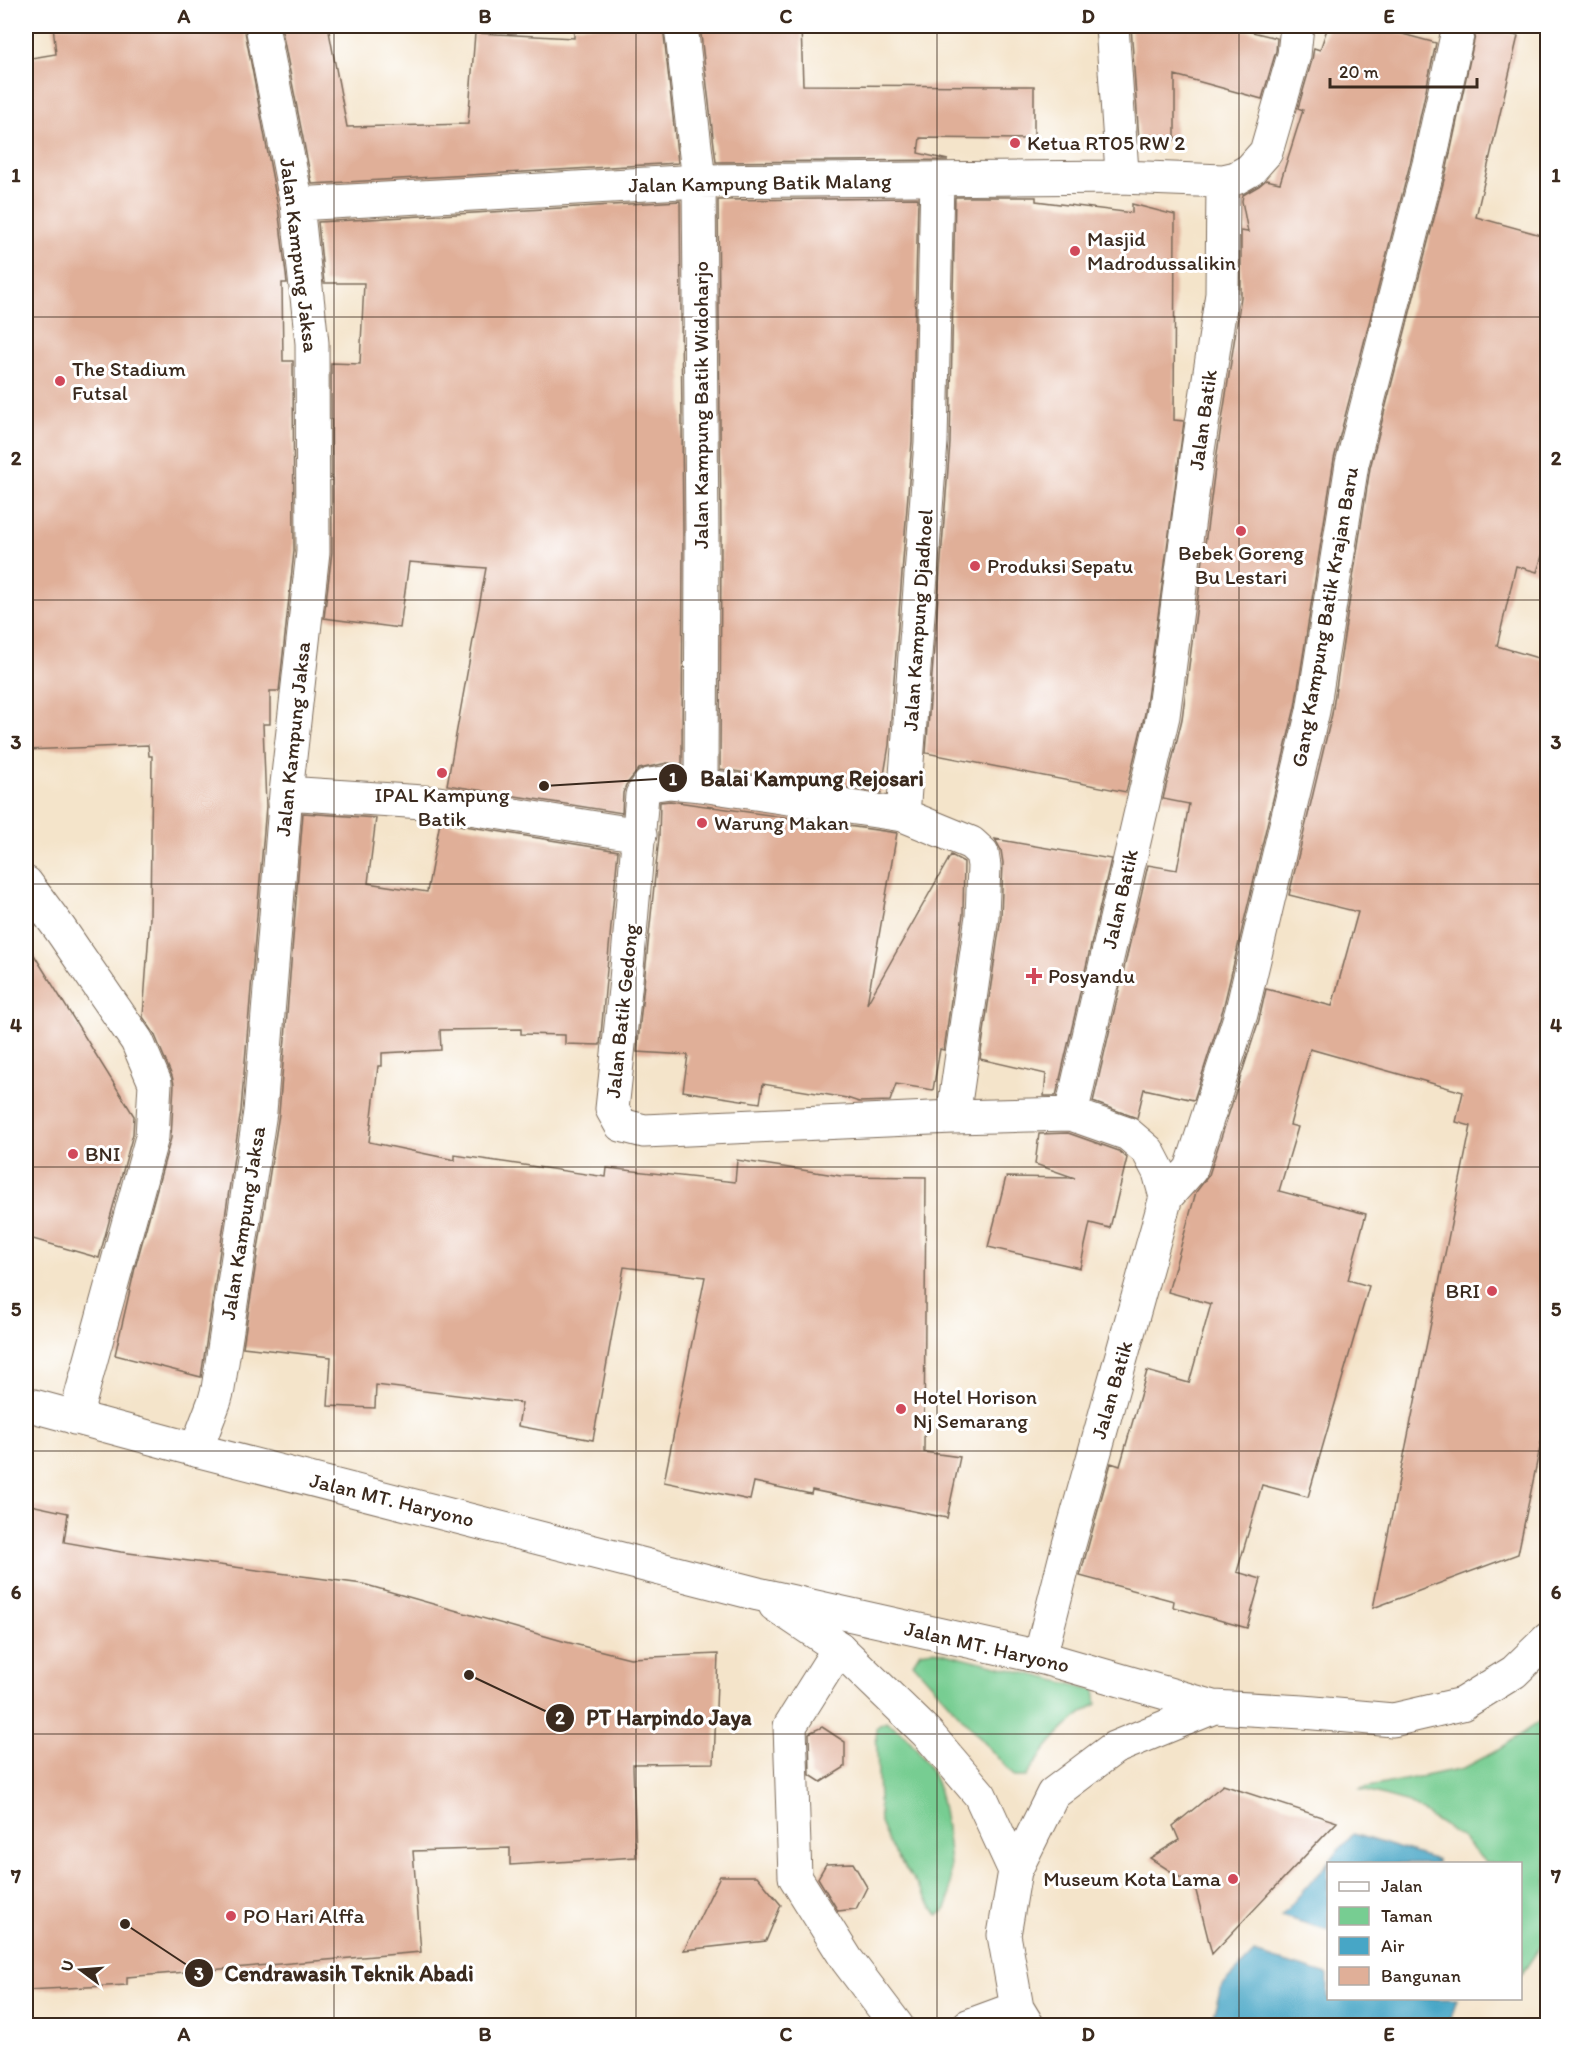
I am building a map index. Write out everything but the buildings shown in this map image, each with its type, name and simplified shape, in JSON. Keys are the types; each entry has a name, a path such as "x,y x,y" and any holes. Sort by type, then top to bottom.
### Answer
{"street":[{"name":"Jalan Kampung Jaksa","path":"196,1450 216,1400 260,1112 286,793 314,552 312,343 297,204 262,26"},
{"name":"Jalan Kampung Batik Widoharjo","path":"681,26 699,182 702,523 701,785"},
{"path":"1112,26 1121,177"},
{"path":"1223,181 1236,178 1250,170 1266,152 1294,55 1297,26"},
{"name":"Gang Kampung Batik Krajan Baru","path":"1166,1197 1191,1169 1241,1014 1312,711 1352,464 1433,145 1459,26"},
{"name":"Jalan Kampung Batik Malang","path":"297,204 699,182 1121,177 1223,181"},
{"name":"Jalan Kampung Djadhoel","path":"903,815 931,442 937,179"},
{"name":"Jalan Batik","path":"1071,1114 1163,716 1198,450 1222,294 1223,181"},
{"name":"Jalan Batik Gedong","path":"701,785 670,782 649,784 642,795 640,835 612,1109 621,1125 644,1131 1071,1114"},
{"path":"701,785 903,815 971,843 982,853 984,866 982,916 953,1117"},
{"path":"286,793 438,803 640,835"},
{"path":"26,883 137,1041 155,1083 152,1137 75,1418"},
{"path":"1071,1114 1128,1134 1148,1151 1159,1172 1166,1197"},
{"name":"Jalan Batik","path":"1040,1657 1065,1558 1166,1197"},
{"name":"Jalan MT. Haryono","path":"26,1404 196,1450 758,1594 1040,1657 1214,1707"},
{"name":"Jalan MT. Haryono","path":"758,1594 839,1648 927,1733 980,1795 1015,1871"},
{"path":"968,2025 1023,2017 1004,1935 1015,1871 1053,1794 1114,1748 1214,1707 1393,1720 1462,1704 1514,1672 1548,1639"},
{"path":"839,1648 790,1725 795,1877 848,1960 897,2025"}],"green space":[{"path":"933,1650 1095,1690 1097,1704 1076,1718 1057,1736 1026,1777 1015,1777 913,1663 920,1652"},
{"path":"1547,1716 1547,1937 1522,1974 1522,1862 1485,1862 1462,1838 1409,1803 1359,1789 1464,1768 1498,1750"},
{"path":"886,1722 901,1732 922,1756 939,1792 946,1827 950,1886 949,1901 945,1910 938,1915 891,1848 880,1823 876,1727"}],"water":[{"path":"1353,1834 1437,1860 1436,1862 1328,1862"},
{"path":"1327,1864 1327,1930 1281,1916"},
{"path":"1254,1953 1327,1975 1327,2000 1457,2000 1449,2025 1213,2025 1211,2021 1222,1986"}],"place":[{"name":"Ketua RT05 RW 2","path":"1015,143"},
{"name":"Masjid Madrodussalikin","path":"1075,251"},
{"name":"The Stadium Futsal","path":"60,381"},
{"name":"Bebek Goreng Bu Lestari","path":"1241,531"},
{"name":"Produksi Sepatu","path":"975,566"},
{"name":"IPAL Kampung Batik","path":"442,773"},
{"name":"Balai Kampung Rejosari","path":"544,786"},
{"name":"Warung Makan","path":"702,823"},
{"name":"Posyandu","path":"1034,976"},
{"name":"BNI","path":"73,1154"},
{"name":"BRI","path":"1492,1291"},
{"name":"Hotel Horison Nj Semarang","path":"901,1409"},
{"name":"PT Harpindo Jaya","path":"469,1675"},
{"name":"Museum Kota Lama","path":"1233,1879"},
{"name":"PO Hari Alffa","path":"231,1916"},
{"name":"Cendrawasih Teknik Abadi","path":"125,1924"}]}
